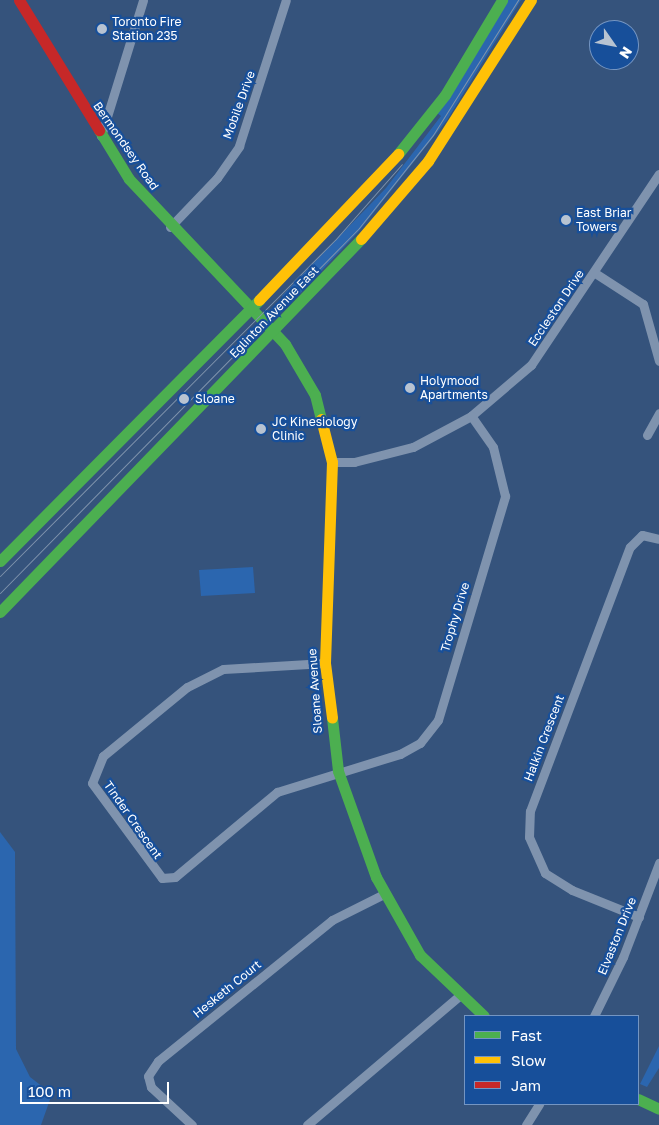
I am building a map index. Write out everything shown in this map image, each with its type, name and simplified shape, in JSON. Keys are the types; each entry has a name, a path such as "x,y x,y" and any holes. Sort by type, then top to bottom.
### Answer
{"main road":[{"name":"Bermondsey Road","path":"19,0 100,137 170,226 274,333"},
{"name":"Eglinton Avenue East","path":"0,561 250,309 411,142 502,0"},
{"name":"Eglinton Avenue East","path":"0,612 274,333 428,161 530,0"},
{"name":"Sloane Avenue","path":"274,333 315,396 332,462 325,663 338,771 384,894 420,955 459,996 483,1015"},
{"path":"639,1099 659,1109"}],"street":[{"path":"100,137 143,0"},
{"name":"Mobile Drive","path":"170,226 217,178 239,146 286,0"},
{"name":"Eccleston Drive","path":"332,462 354,462 412,447 471,416 531,366 595,273 659,174"},
{"path":"595,273 643,304 659,361"},
{"path":"648,435 659,413"},
{"name":"Trophy Drive","path":"338,771 400,754 420,743 438,720 505,496 493,447 471,416"},
{"name":"Halkin Crescent","path":"639,917 572,890 545,873 529,837 530,811 630,547 642,535 659,539"},
{"name":"Tinder Crescent","path":"325,663 223,669 187,687 103,756 92,782 162,878 175,877 277,792 338,771"},
{"name":"Elvaston Drive","path":"594,1015 639,917 659,863"},
{"name":"Hesketh Court","path":"192,1125 151,1087 148,1076 158,1061 332,920 384,894"},
{"path":"307,1125 459,996"},
{"path":"526,1125 538,1105"}],"shaded area":[{"path":"508,0 521,0 447,120 359,231 290,304 282,296 386,188 441,116 437,113"},
{"path":"253,567 255,593 201,596 199,570"},
{"path":"0,832 15,852 16,1049 30,1077 52,1094 41,1125 0,1125"},
{"path":"659,1046 659,1068 647,1087 640,1084"}],"tram line":[{"path":"0,593 359,228 433,135 518,0"},
{"path":"0,576 335,240 402,164"}],"traffic: fast":[{"path":"398,154 445,95 502,0"},
{"path":"99,130 129,179 285,344 315,395 321,419"},
{"path":"0,612 361,239"},
{"path":"0,561 259,300"},
{"path":"332,718 338,771 376,877 420,955 483,1015"},
{"path":"639,1099 659,1109"}],"traffic: slow":[{"path":"361,239 428,161 531,0"},
{"path":"259,300 398,154"},
{"path":"321,419 332,462 325,663 332,718"}],"traffic: jam":[{"path":"19,0 99,130"}],"place":[{"name":"Toronto Fire Station 235","path":"102,29"},
{"name":"East Briar Towers","path":"566,220"},
{"name":"Holymood Apartments","path":"410,388"},
{"name":"Sloane","path":"184,399"},
{"name":"JC Kinesiology Clinic","path":"261,429"}]}
